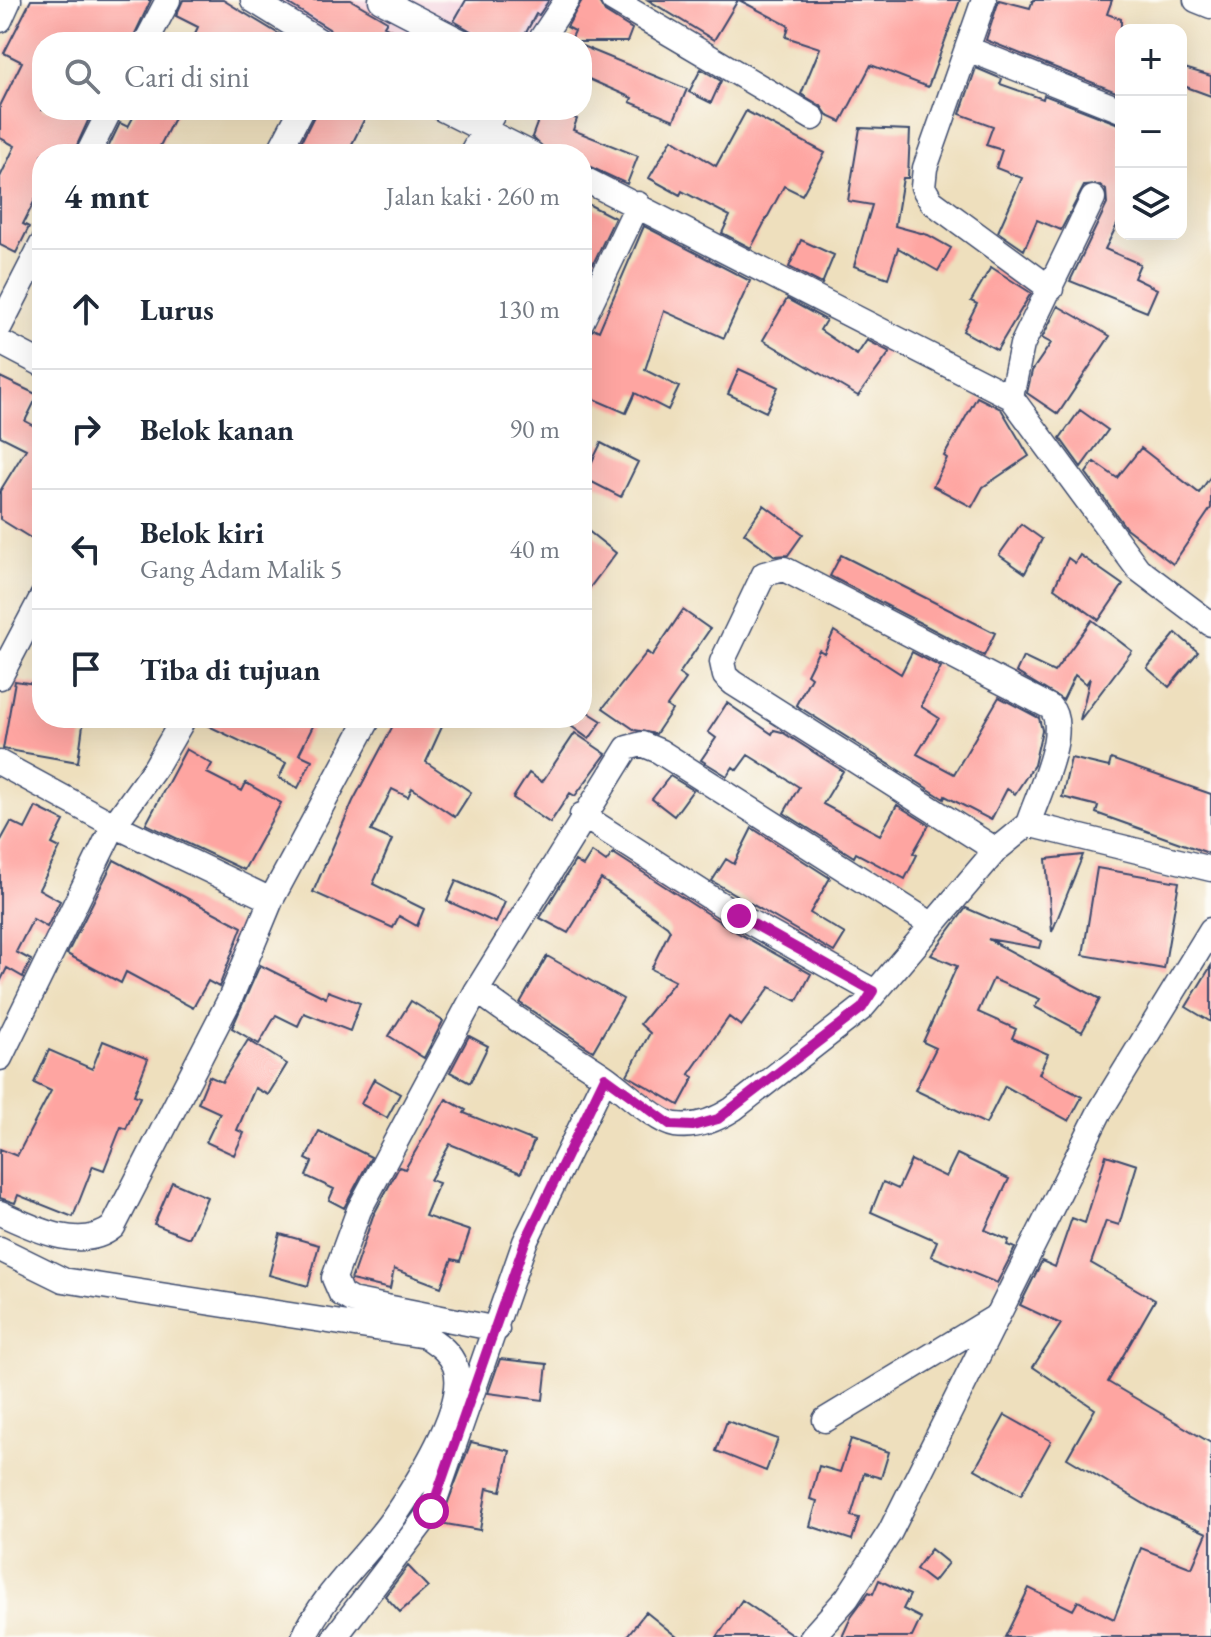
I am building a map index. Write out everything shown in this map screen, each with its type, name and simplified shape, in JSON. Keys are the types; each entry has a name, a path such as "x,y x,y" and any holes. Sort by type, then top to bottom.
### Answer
{"street":[{"path":"0,20 9,0"},
{"path":"151,32 168,0"},
{"path":"253,0 305,32"},
{"path":"381,0 443,32"},
{"path":"546,32 567,0"},
{"path":"613,0 813,118"},
{"path":"984,0 925,168 926,194 1051,289"},
{"path":"1196,0 1211,6"},
{"path":"968,49 1115,108"},
{"path":"93,144 105,120"},
{"path":"283,144 296,120"},
{"path":"476,144 489,120 519,144"},
{"path":"592,183 1011,397 1138,569 1211,624"},
{"path":"1011,397 1022,345 1093,198"},
{"path":"592,300 638,204"},
{"path":"0,326 32,264"},
{"path":"0,342 32,359"},
{"path":"477,990 526,1028 605,1077 671,1125 693,1126 718,1119 862,1008 873,991 996,850 1028,824 1059,731 1056,714 1050,707 784,569 764,574 722,662 725,676 996,850"},
{"path":"0,677 32,616"},
{"path":"0,1058 114,825 155,768 178,728"},
{"path":"0,1213 70,1239 99,1238 113,1227 230,999 271,900 364,728"},
{"path":"497,1329 351,1300 341,1294 334,1278 359,1210 477,990 618,756 627,748 642,744 659,751 931,924"},
{"path":"0,763 114,825 271,900"},
{"path":"582,815 739,916 873,991"},
{"path":"1028,824 1211,869"},
{"path":"812,1637 847,1598 890,1532 1099,1113 1211,930"},
{"path":"335,1637 431,1511 525,1242 605,1077"},
{"path":"0,1249 63,1280 426,1336 446,1350 456,1368 458,1394 444,1429 392,1519 304,1637"},
{"path":"825,1420 997,1316"}],"shaded area":[{"path":"237,0 566,0 547,32 303,32"}],"building":[{"path":"31,0 151,0 136,32 32,32 32,120 88,120 78,144 32,144 32,206 23,224 29,227 16,253 0,245 0,177 15,146 0,138 0,106 22,62 4,53"},
{"path":"183,0 223,0 276,32 196,32 198,27 176,16"},
{"path":"291,0 351,0 387,21 384,26 395,32 331,32 289,4"},
{"path":"466,0 549,0 539,15 536,14 526,32 472,32 454,21"},
{"path":"582,0 598,0 605,12 632,29 627,42 592,42 592,32 575,32 567,27"},
{"path":"648,0 738,0 714,40"},
{"path":"739,0 960,0 928,87 871,65 841,122 828,116 821,106 801,94 820,48 786,37 789,26"},
{"path":"999,0 1030,8 1033,0 1112,0 1107,14 1121,19 1121,24 1115,24 1115,92 986,40"},
{"path":"592,50 687,89 674,120 630,102 632,98 592,80"},
{"path":"976,68 1002,79 1000,84 1043,99 1044,95 1115,123 1115,229 1105,249 1140,264 1134,278 1157,289 1147,312 1070,281 1107,204 1106,190 1100,185 1084,186 1061,230 1037,220 1024,250 998,232 1022,178 996,168 1002,150 986,145 993,126 960,114"},
{"path":"701,69 721,81 711,103 689,92"},
{"path":"1187,69 1211,76 1211,96 1187,87"},
{"path":"746,111 825,153 802,195 784,186 751,248 722,233 730,216 649,178 672,139 716,166"},
{"path":"132,120 173,120 161,144 110,144 120,123 128,127"},
{"path":"312,120 364,120 352,144 300,144"},
{"path":"538,120 577,120 573,130 638,156 627,184 592,168 592,144 540,144 532,137"},
{"path":"860,128 910,130 908,178 903,178 895,226 928,235 951,248 938,271 898,248 888,278 854,266 872,205 848,201"},
{"path":"592,206 615,218 592,264"},
{"path":"644,226 750,281 724,338 664,311 645,370 679,387 668,410 635,393 626,413 592,398 592,331 599,331"},
{"path":"801,240 834,255 822,284 789,267"},
{"path":"991,267 1031,293 997,350 963,331 977,304 971,301"},
{"path":"787,299 826,320 820,330 857,355 867,340 890,352 858,396 763,340"},
{"path":"1058,306 1110,336 1058,414 1027,393 1032,371 1051,343 1042,338"},
{"path":"739,369 778,387 766,412 728,394"},
{"path":"0,377 32,392 32,407 25,421 32,425 32,539 0,519 0,491 26,449 0,436"},
{"path":"977,397 1001,409 1029,456 983,487 972,507 933,486 947,458 944,456"},
{"path":"1080,410 1108,430 1081,467 1060,438"},
{"path":"601,443 638,462 621,497 592,482 592,462"},
{"path":"1141,448 1199,493 1211,476 1211,508 1173,564 1126,528 1086,473 1094,462 1117,478"},
{"path":"764,505 803,534 788,555 775,556 744,533"},
{"path":"1021,524 1042,539 1025,573 999,555"},
{"path":"592,534 616,553 592,585"},
{"path":"841,555 995,633 984,656 830,576"},
{"path":"1080,555 1123,585 1099,620 1054,588 1068,558 1075,563"},
{"path":"683,610 710,629 679,674 686,679 667,706 672,710 656,734 635,730 603,708 647,652 652,656"},
{"path":"1092,620 1132,651 1080,720 1090,678 1086,684 1075,675 1063,700 1016,672 1023,657 1054,672"},
{"path":"834,631 901,674 912,652 941,667 922,703 922,707 939,718 917,754 954,774 999,697 1039,718 1042,730 1034,765 1015,794 1007,789 991,820 945,796 944,799 796,705 811,677 807,674 819,650 824,653"},
{"path":"1176,633 1198,652 1169,687 1147,668"},
{"path":"15,681 32,684 32,728 83,728 78,762 3,749"},
{"path":"727,703 772,734 774,730 782,732 843,771 823,804 880,835 897,805 929,825 913,853 917,855 905,879 856,853 854,857 784,813 799,787 748,755 737,770 733,767 727,776 701,760 716,738 708,732"},
{"path":"592,715 602,721 589,739 574,728 592,728"},
{"path":"213,728 312,728 299,754 312,760 298,788 279,778 286,763"},
{"path":"392,728 441,728 426,762 471,792 455,817 412,788 408,797 392,789 371,831 392,840 373,884 424,909 417,926 399,916 393,928 313,892 353,801"},
{"path":"575,733 606,754 575,796 570,793 550,823 513,798 529,773 542,782"},
{"path":"186,749 212,764 207,773 242,791 246,783 281,803 244,870 146,824"},
{"path":"1071,758 1109,767 1111,759 1211,794 1211,854 1096,813 1098,806 1062,797"},
{"path":"670,776 693,790 674,816 652,799"},
{"path":"36,807 64,821 52,844 60,848 39,889 60,901 47,927 33,919 16,952 31,960 23,977 7,968 0,982 0,842 11,822 25,829"},
{"path":"752,828 830,878 810,913 845,934 834,952 712,881 726,859 734,864"},
{"path":"592,852 606,862 613,853 731,929 811,974 797,1001 770,987 741,1026 729,1017 689,1074 694,1077 679,1105 627,1075 650,1033 640,1024 675,981 651,969 670,930 601,879 568,933 540,918 575,861 583,866"},
{"path":"1083,855 1052,932 1046,859"},
{"path":"114,860 242,927 219,987 208,981 193,1008 126,972 121,983 67,954"},
{"path":"1097,868 1179,882 1164,969 1083,955"},
{"path":"456,881 505,902 496,923 447,901"},
{"path":"966,908 1042,941 1040,948 988,939 1100,999 1082,1032 1035,1007 1040,999 993,979 978,1012 1016,1029 1012,1038 1048,1054 1039,1074 1082,1097 1069,1121 1005,1086 986,1124 915,1090 936,1048 923,1042 957,966 931,955"},
{"path":"547,956 623,999 593,1051 520,1003"},
{"path":"260,965 326,998 328,991 360,1003 350,1031 304,1013 298,1026 276,1015 259,1044 232,1028"},
{"path":"1211,966 1211,1022 1186,1007"},
{"path":"411,1001 443,1021 424,1058 389,1036"},
{"path":"469,1036 488,1046 470,1083 450,1072"},
{"path":"248,1040 287,1064 268,1095 255,1088 237,1130 244,1133 234,1155 206,1142 220,1113 198,1103 209,1076 222,1082"},
{"path":"103,1041 148,1059 134,1095 140,1097 126,1129 121,1127 104,1170 93,1166 73,1217 18,1195 15,1203 0,1198 0,1149 17,1156 51,1091 34,1083 49,1050 92,1069"},
{"path":"374,1079 400,1094 387,1118 361,1104"},
{"path":"446,1099 466,1110 464,1113 534,1141 521,1173 450,1144 430,1180 439,1183 425,1216 470,1231 460,1261 452,1259 441,1287 394,1269 390,1289 351,1280 373,1216 399,1167 405,1169"},
{"path":"319,1131 371,1157 344,1208 329,1200 334,1189 306,1176 312,1162 306,1159"},
{"path":"957,1154 1009,1179 985,1230 1009,1240 1007,1245 1015,1248 997,1283 931,1256 937,1241 871,1212 883,1182 898,1189 911,1160 946,1177"},
{"path":"1106,1155 1137,1165 1119,1225 1106,1221 1091,1263 1155,1300 1108,1382 1211,1443 1211,1637 1005,1637 1029,1588 1073,1610 1078,1601 1114,1619 1141,1548 1192,1568 1207,1533 1151,1508 1067,1458 1095,1409 1033,1367 1061,1324 1020,1305 1042,1261 1055,1267 1072,1218 1085,1223"},
{"path":"172,1182 207,1197 189,1238 154,1224"},
{"path":"280,1234 319,1245 308,1286 269,1275"},
{"path":"500,1359 547,1364 543,1400 488,1393"},
{"path":"1005,1415 1051,1441 1021,1495 975,1469"},
{"path":"727,1421 778,1439 766,1471 716,1451"},
{"path":"851,1439 889,1452 881,1478 864,1473 851,1516 859,1518 852,1540 810,1526 817,1501 810,1499 819,1466 840,1472"},
{"path":"471,1442 510,1451 501,1491 487,1488 480,1530 440,1523"},
{"path":"931,1549 948,1563 933,1582 916,1569"},
{"path":"408,1566 428,1587 400,1612 385,1596"},
{"path":"879,1580 910,1595 903,1609 921,1618 912,1637 842,1637 852,1615 869,1592 873,1594"},
{"path":"742,1600 796,1637 717,1637"},
{"path":"646,1612 677,1637 626,1637"}],"route":[{"path":"431,1511 525,1242 605,1077 671,1125 693,1126 718,1119 862,1008 873,991 739,916"}]}
